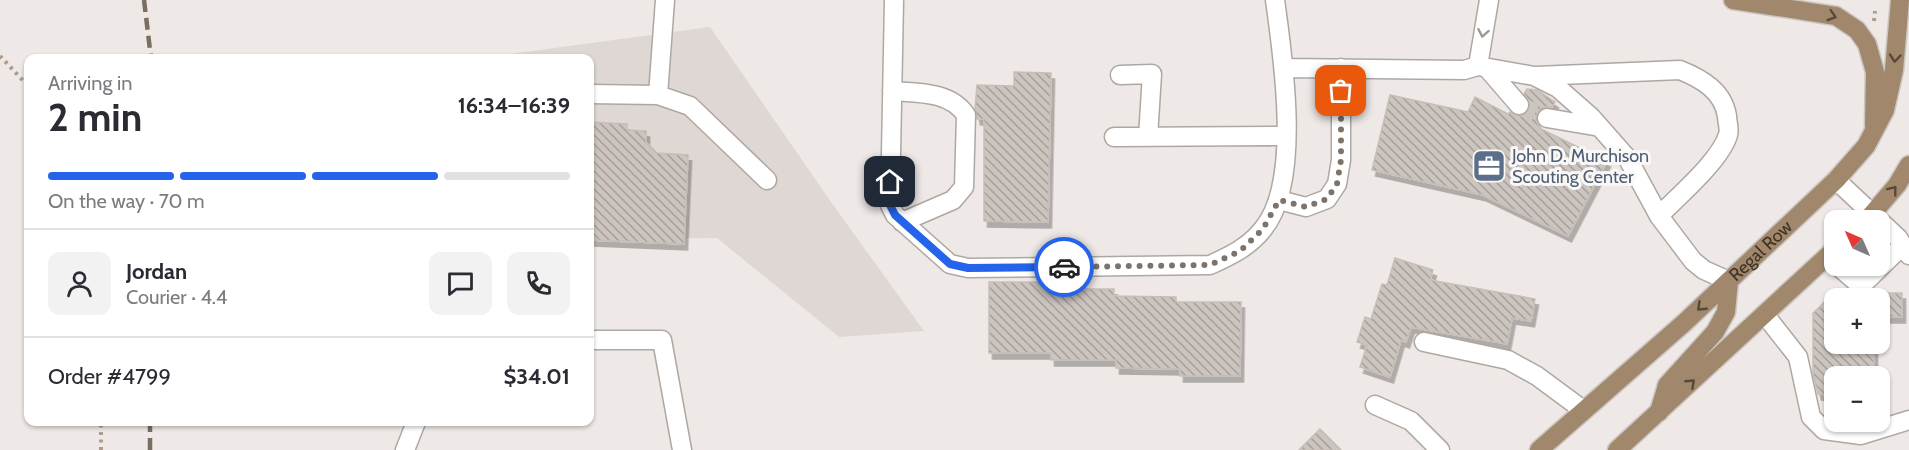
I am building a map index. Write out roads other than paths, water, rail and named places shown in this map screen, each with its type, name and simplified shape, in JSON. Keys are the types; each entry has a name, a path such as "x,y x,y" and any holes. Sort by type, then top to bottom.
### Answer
{"main road":[{"path":"1733,0 1836,16 1857,30 1867,44 1875,72 1873,134"},
{"name":"Regal Row","path":"1539,450 1684,323 1836,180 1866,146 1885,110 1893,70 1900,0"},
{"path":"1876,210 1897,185 1909,165"},
{"path":"1617,450 1765,315 1824,267"},
{"path":"1658,414 1667,386 1715,332 1726,312 1729,281"}],"street":[{"path":"658,95 665,0"},
{"path":"894,0 890,205 902,222 950,264 968,268 1210,265 1240,251 1263,229 1279,200 1286,168 1284,68 1275,0"},
{"path":"1482,67 1489,0"},
{"path":"1284,68 1464,70 1482,67 1534,76 1680,70 1700,78 1712,87 1725,105 1729,133 1717,156 1659,216"},
{"path":"1482,67 1519,105"},
{"path":"1279,200 1306,207 1327,199 1337,184 1341,160 1341,68"},
{"path":"1120,75 1152,74 1148,137"},
{"path":"1534,76 1558,88 1600,127 1628,159 1659,216 1693,261 1704,270 1729,281"},
{"path":"892,91 939,95 960,106 966,115 964,187 953,200 902,222"},
{"path":"594,94 658,95 690,106 767,180"},
{"path":"1547,118 1600,127"},
{"path":"1114,137 1285,136"},
{"path":"1836,180 1864,210"},
{"path":"1890,235 1906,250 1890,263"},
{"path":"1851,276 1861,286 1874,276"},
{"path":"1765,315 1798,357 1810,417 1824,430 1861,435 1909,420"},
{"path":"594,340 662,340 682,450"},
{"path":"1424,342 1508,360 1537,376 1583,410"},
{"path":"1374,405 1411,421 1440,450"},
{"path":"405,450 414,426"}],"tunnel":[{"path":"1519,105 1547,118"}],"railway":[{"path":"144,0 151,54"},
{"path":"150,426 150,450"}],"place":[{"name":"John D. Murchison Scouting Center","path":"1489,166"}]}
